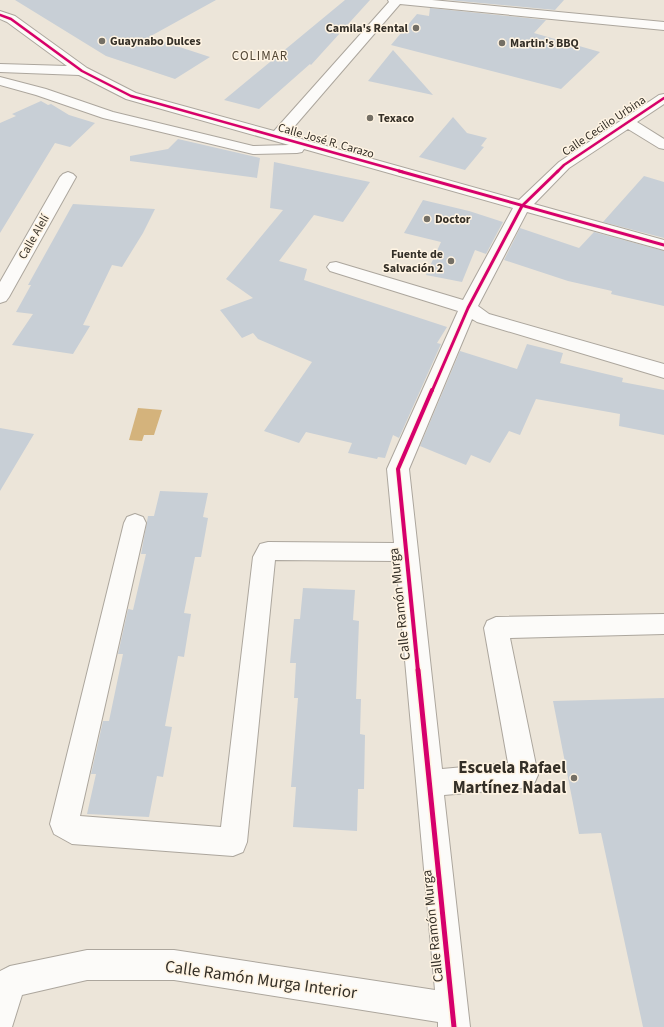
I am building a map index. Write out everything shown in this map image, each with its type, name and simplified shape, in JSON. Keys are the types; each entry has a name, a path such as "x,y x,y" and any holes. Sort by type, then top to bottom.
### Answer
{"street":[{"path":"394,0 664,26"},
{"path":"277,137 397,0"},
{"name":"Calle José R. Carazo","path":"0,16 11,19 82,71 131,96 664,245"},
{"path":"0,68 82,71"},
{"path":"0,81 26,87 108,115 252,150 288,150 310,147"},
{"name":"Calle Cecilio Urbina","path":"522,206 564,165 605,139 627,122 664,98"},
{"path":"627,122 664,145"},
{"name":"Calle Alelí","path":"0,297 68,177"},
{"name":"Calle Ramón Murga","path":"453,1018 398,469 468,308 522,206"},
{"path":"336,268 468,308 483,318 664,371"},
{"path":"135,523 64,824 72,830 233,842 264,557 268,551 406,552"},
{"path":"429,783 524,775 496,628 664,624"},
{"name":"Calle Ramón Murga Interior","path":"0,1017 10,982 87,965 174,965 453,1018"}],"shaded area":[{"path":"138,408 162,410 154,435 144,435 142,441 129,440"}],"building":[{"path":"15,0 216,0 149,37 210,57 175,79 106,56"},
{"path":"345,0 370,0 311,65 310,64 259,109 224,100"},
{"path":"448,0 564,0 555,10"},
{"path":"430,8 546,20 534,33 600,52 561,89 391,45 417,14 429,16"},
{"path":"393,50 433,95 368,81"},
{"path":"41,101 48,105 51,104 69,115 95,123 70,147 55,143 0,233 0,123 16,116 12,114"},
{"path":"453,117 467,133 487,138 481,146 484,147 465,170 419,157"},
{"path":"178,139 260,158 257,178 130,161 130,156 168,149"},
{"path":"274,162 370,182 343,222 314,215 279,261 307,269 304,280 447,327 437,343 441,344 399,438 393,435 385,458 378,457 377,459 348,453 352,443 306,432 299,443 264,431 312,362 258,339 253,333 242,338 220,310 253,298 226,279 283,210 270,208"},
{"path":"644,176 664,182 664,238 603,222"},
{"path":"423,200 469,211 503,222 486,254 475,250 462,282 426,275 441,242 404,233"},
{"path":"73,204 155,209 143,233 122,267 112,265 83,325 90,326 73,354 12,345 33,314 16,312 31,285 28,285"},
{"path":"520,228 579,248 594,232 664,251 664,306 611,294 612,291 568,281 504,260"},
{"path":"527,344 563,353 560,363 623,378 622,382 664,390 664,435 619,426 620,414 536,399 520,435 509,431 490,463 471,455 466,465 420,446 460,351 517,369"},
{"path":"0,428 34,434 0,491"},
{"path":"160,491 208,493 203,517 208,518 201,557 195,557 184,613 191,614 184,657 178,656 165,726 172,727 163,777 157,776 149,817 87,814 96,774 91,774 103,721 109,721 123,654 118,654 128,609 133,610 146,554 141,554 148,516 154,516"},
{"path":"303,588 355,590 353,620 359,621 356,699 361,699 360,734 365,735 364,789 358,789 357,831 293,827 296,787 291,787 298,698 294,698 296,663 290,663 294,619 300,619"},
{"path":"664,698 664,1027 643,1027 601,833 579,834 553,701"}],"cycle path":[{"path":"0,15 11,19 82,71 131,96 664,245"},
{"path":"454,1027 398,469 468,308 522,206 564,165 664,98"}],"place":[{"name":"Camila's Rental","path":"416,28"},
{"name":"Guaynabo Dulces","path":"102,41"},
{"name":"Martin's BBQ","path":"502,43"},
{"name":"Texaco","path":"370,118"},
{"name":"Doctor","path":"427,219"},
{"name":"Fuente de Salvación 2","path":"451,261"},
{"name":"Escuela Rafael Martínez Nadal","path":"574,778"}],"district":[{"name":"COLIMAR","path":"260,56"}]}
